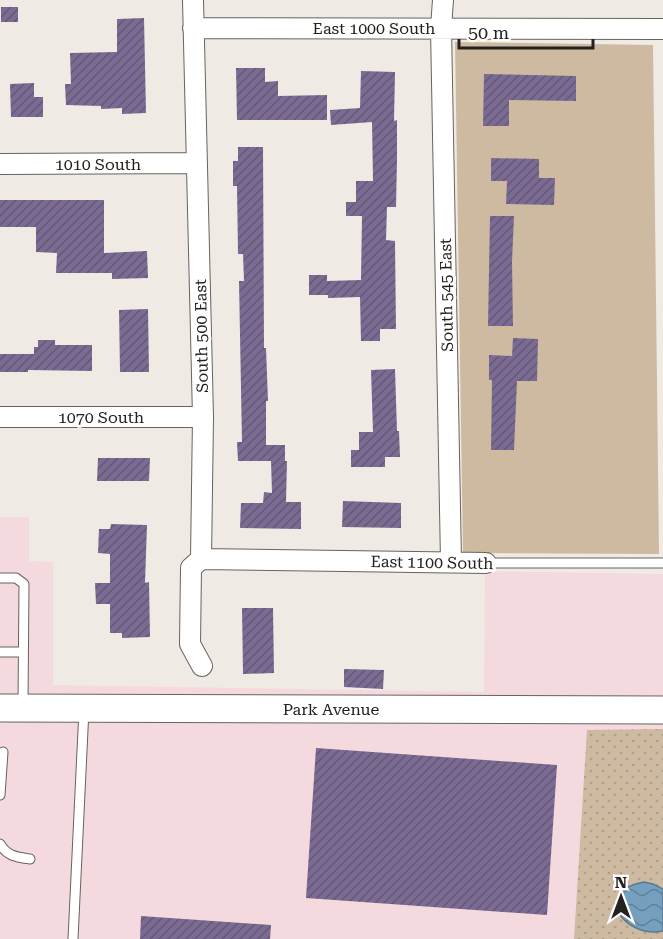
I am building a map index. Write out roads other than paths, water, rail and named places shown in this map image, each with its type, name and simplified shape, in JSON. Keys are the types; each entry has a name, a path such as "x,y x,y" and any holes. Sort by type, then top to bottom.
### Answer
{"street":[{"name":"South 500 East","path":"193,0 203,417 201,559 191,568 190,644 202,666"},
{"name":"South 545 East","path":"443,0 441,28 451,562"},
{"name":"East 1000 South","path":"194,28 663,29"},
{"name":"1010 South","path":"0,164 197,163"},
{"name":"1070 South","path":"0,417 203,417"},
{"name":"East 1100 South","path":"201,559 486,562"},
{"name":"Park Avenue","path":"11,708 663,710"}],"lane":[{"name":"East 1100 South","path":"486,562 663,563"},
{"path":"0,578 16,578 24,584 23,652 11,708"},
{"path":"0,652 23,652"},
{"path":"73,939 84,707"},
{"path":"0,795 3,752"},
{"path":"0,844 14,857 30,859"}],"water":[{"path":"644,882 663,889 663,931 649,932 636,928 619,913 616,904 619,895 628,887"}]}
